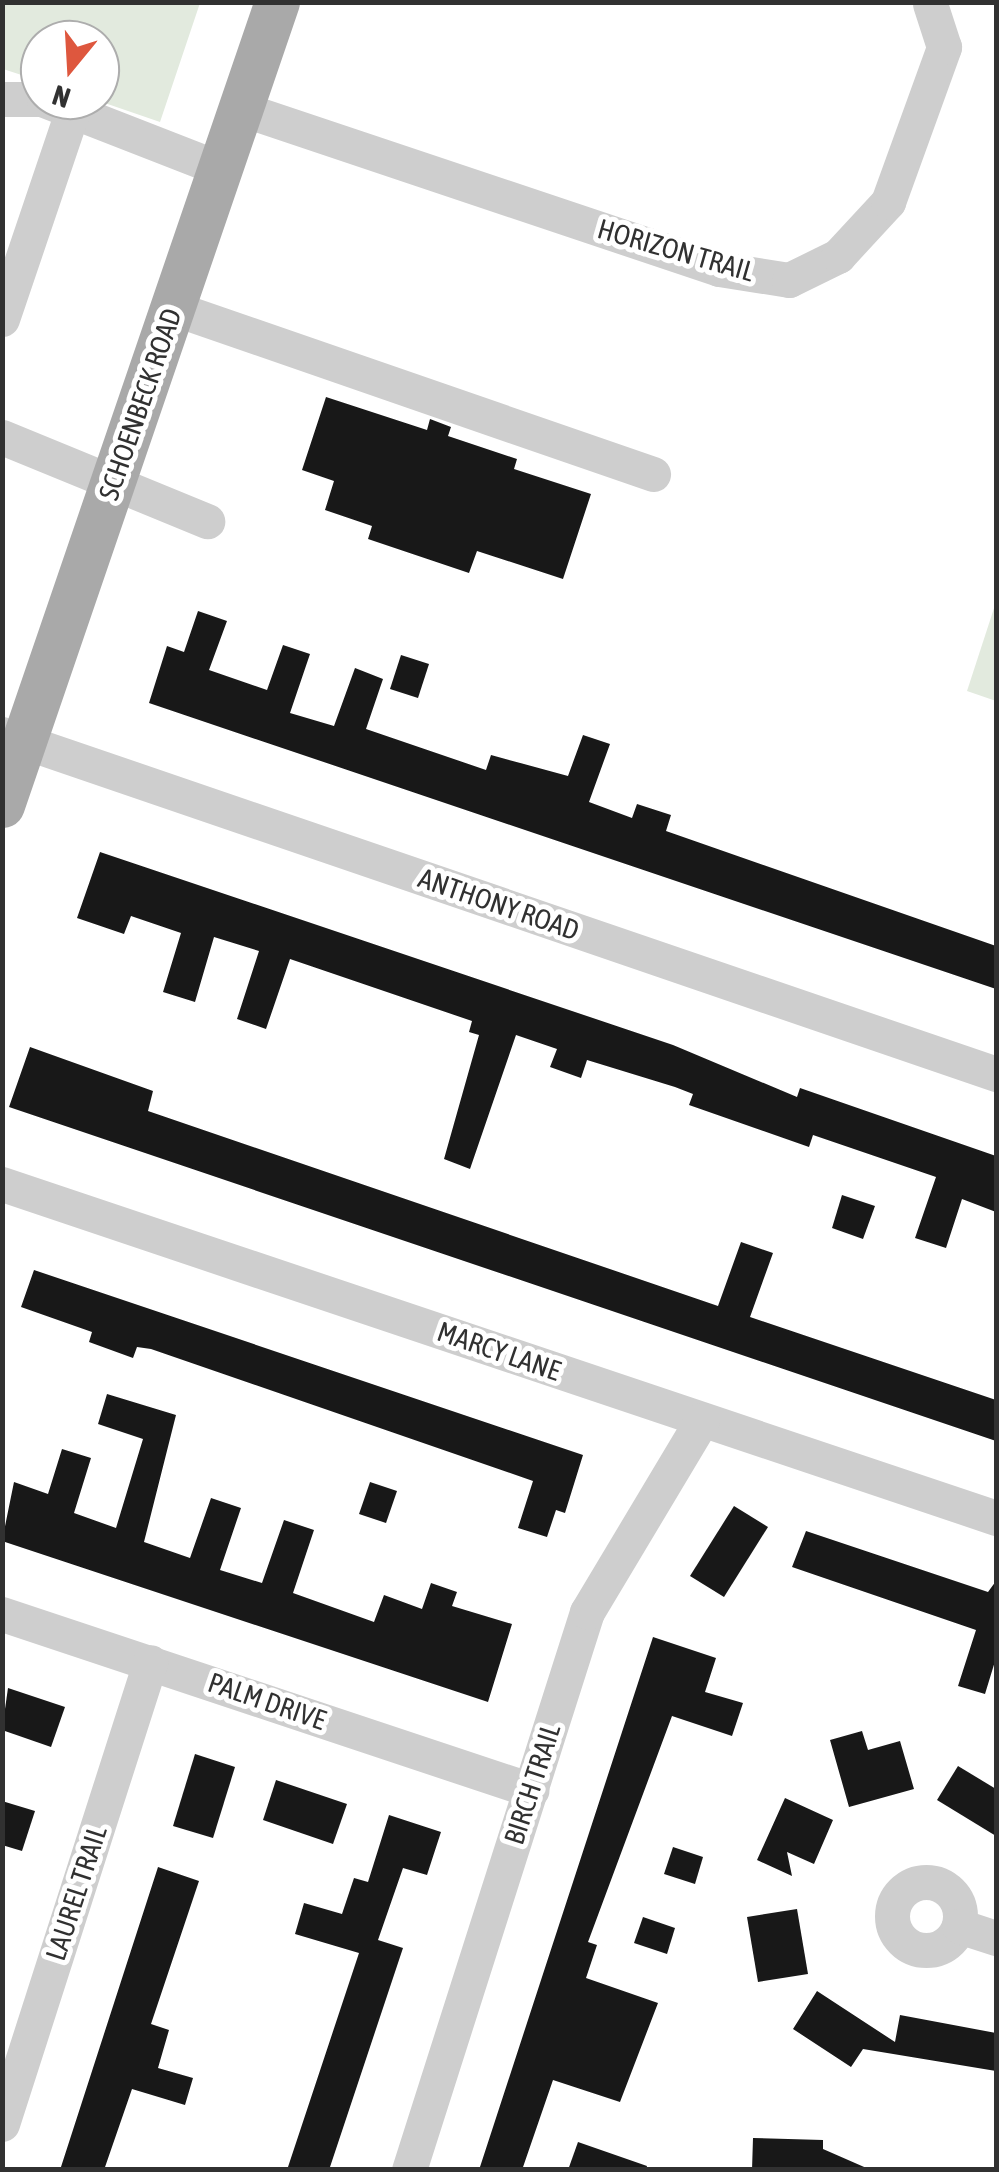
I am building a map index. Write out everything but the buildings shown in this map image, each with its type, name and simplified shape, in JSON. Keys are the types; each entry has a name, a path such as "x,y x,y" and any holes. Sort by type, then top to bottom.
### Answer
{"main road":[{"name":"SCHOENBECK ROAD","path":"2,805 13,737 111,487 277,2"}],"street":[{"name":"HORIZON TRAIL","path":"242,109 719,269 789,280 838,256 888,202 944,47 930,4"},
{"path":"2,320 49,120"},
{"path":"93,120 150,146 221,170"},
{"path":"173,308 652,474"},
{"path":"2,437 58,454 111,487 206,521"},
{"name":"ANTHONY ROAD","path":"13,737 996,1074"},
{"name":"MARCY LANE","path":"2,1184 996,1518"},
{"name":"BIRCH TRAIL","path":"409,2170 587,1612 702,1420"},
{"name":"PALM DRIVE","path":"2,1614 531,1790"},
{"name":"LAUREL TRAIL","path":"2,2124 150,1662"},
{"path":"958,1926 996,1938"}],"shaded area":[{"path":"3,2 200,3 160,122 120,108 120,20 20,20 20,75 3,69"},
{"path":"996,602 996,701 967,691"}]}
